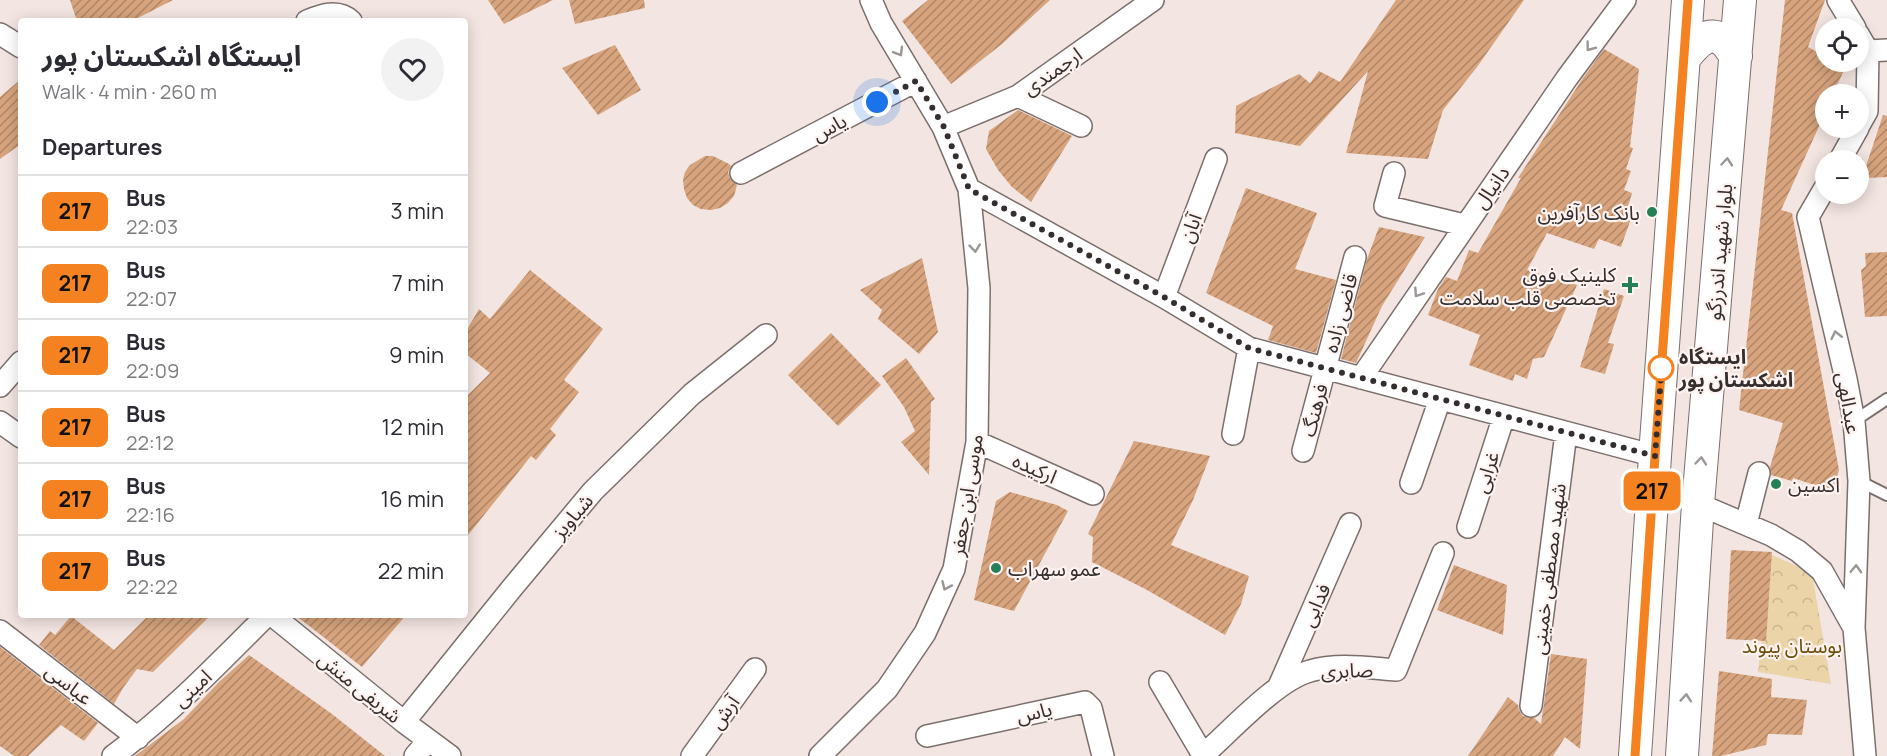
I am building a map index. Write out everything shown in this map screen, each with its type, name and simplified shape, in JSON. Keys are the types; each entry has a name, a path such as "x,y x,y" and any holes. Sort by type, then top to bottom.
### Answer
{"main road":[{"path":"1635,756 1688,0"},
{"name":"بلوار شهید اندرزگو","path":"1682,756 1698,504 1740,0"},
{"path":"1684,58 1699,40 1710,36 1723,40 1736,56"},
{"path":"1622,756 1642,656"}],"street":[{"name":"موسی ابن جعفر","path":"820,756 887,689 925,633 954,569 977,442 979,288 969,189 944,127 881,23 871,0"},
{"name":"ارجمندی","path":"944,127 1017,96 1153,0"},
{"name":"دانیال","path":"1361,378 1464,225 1625,0"},
{"path":"1838,0 1849,18"},
{"path":"318,18 335,13 347,18"},
{"path":"0,34 18,45"},
{"path":"1869,89 1871,45"},
{"name":"یاس","path":"741,173 916,81"},
{"path":"1017,96 1080,126"},
{"name":"آبان","path":"1164,297 1216,159"},
{"path":"1394,173 1385,206 1464,225"},
{"path":"969,189 1164,297 1249,348 1655,456"},
{"name":"عبدالهی","path":"1816,204 1808,217 1854,421 1859,481 1854,628 1865,756"},
{"name":"قاضی زاده","path":"1325,368 1356,257"},
{"name":"شباویز","path":"404,722 593,491 692,394 766,335"},
{"path":"1233,434 1249,348"},
{"path":"0,386 18,365"},
{"name":"فرهنگ","path":"1303,451 1325,368"},
{"path":"1411,483 1440,399"},
{"name":"غرابی","path":"1468,527 1504,416"},
{"path":"0,422 18,435"},
{"name":"شهید مصطفی خمینی","path":"1531,706 1566,433"},
{"name":"ارکیده","path":"977,442 1093,494"},
{"path":"1746,524 1759,473"},
{"path":"1698,504 1771,535 1798,550 1822,571 1854,628"},
{"name":"فدایی","path":"1279,686 1350,524"},
{"name":"صابری","path":"1203,756 1279,686 1309,671 1341,667 1396,670 1443,553"},
{"name":"امینی","path":"112,756 138,738 264,618"},
{"name":"شریفی منش","path":"276,618 404,722 422,749 450,756"},
{"name":"عباسی","path":"0,630 138,738"},
{"name":"آرش","path":"692,756 755,669"},
{"path":"1160,682 1203,756"},
{"name":"یاس","path":"927,736 1085,702 1091,708 1103,756"}],"lane":[{"path":"1854,421 1887,399"},
{"path":"1859,481 1887,495"}],"green space":[{"name":"بوستان پیوند","path":"1772,555 1812,573 1831,684 1758,672"}],"building":[{"path":"70,0 173,0 138,18 76,18"},
{"path":"488,0 553,0 504,24"},
{"path":"569,0 644,0 645,8 575,24"},
{"path":"928,0 1050,0 1002,44 951,84 902,21"},
{"path":"1396,0 1524,0 1477,67 1443,110 1428,159 1346,153 1368,71 1300,146 1235,133 1236,106 1299,74 1310,83 1319,71 1340,82"},
{"path":"1785,0 1825,0 1818,18 1815,18 1815,28 1808,47 1815,51 1815,72 1843,72 1838,84 1815,84 1815,135 1781,210 1792,213 1839,470 1833,491 1793,478 1792,481 1771,475 1770,467 1783,423 1739,410"},
{"path":"615,45 641,90 598,115 562,68"},
{"path":"1604,49 1639,69 1630,147 1633,148 1626,169 1631,171 1624,190 1632,193 1628,207 1634,210 1621,247 1599,239 1594,249 1547,233 1527,270 1577,285 1544,357 1533,359 1527,379 1515,374 1513,381 1469,365 1480,335 1428,315 1438,289 1446,277 1457,281 1469,250 1478,253 1521,178 1518,178"},
{"path":"18,82 18,146 0,159 0,97"},
{"path":"1018,110 1072,136 1031,202 1012,187 998,170 986,149 989,131"},
{"path":"1883,115 1887,116 1887,177 1869,178 1869,157"},
{"path":"705,156 713,156 729,164 731,166 728,172 730,178 737,185 734,196 728,203 711,210 693,205 687,198 683,180 690,165"},
{"path":"1246,188 1317,213 1295,269 1336,280 1316,353 1268,340 1273,326 1206,293"},
{"path":"1379,227 1425,237 1382,306 1356,363 1341,359 1367,259"},
{"path":"1887,252 1887,316 1865,317 1861,270 1866,266 1865,253"},
{"path":"922,258 938,332 919,354 878,319 882,310 860,290"},
{"path":"530,270 603,329 564,380 579,392 550,429 556,435 536,460 531,456 468,535 468,395 490,373 468,355 468,328 479,309 490,319"},
{"path":"1604,289 1624,296 1608,343 1614,344 1605,374 1580,367"},
{"path":"831,333 881,385 838,426 788,375"},
{"path":"906,358 935,399 931,402 929,475 901,442 915,431 904,407 882,376"},
{"path":"1134,441 1210,456 1193,500 1171,545 1249,576 1241,604 1225,635 1147,590 1092,562 1093,537 1088,534"},
{"path":"1010,492 1057,505 1068,511 1014,611 974,600 996,501"},
{"path":"1731,550 1772,552 1766,641 1726,639"},
{"path":"1454,565 1507,585 1503,635 1437,610"},
{"path":"69,618 74,618 114,650 146,618 208,618 153,672 137,669 114,704 39,645 50,631 55,635"},
{"path":"299,618 403,618 362,667"},
{"path":"0,647 98,723 84,741 61,725 28,756 14,756 0,746"},
{"path":"1551,654 1587,659 1580,749 1565,737 1553,756 1468,756 1508,697 1518,705 1523,716 1534,718 1541,724"},
{"path":"249,655 332,714 385,756 135,756 184,719 219,682"},
{"path":"1719,671 1772,679 1771,697 1807,700 1802,735 1768,734 1766,745 1712,756"}],"bus line":[{"name":"217","path":"1635,756 1688,0"}],"place":[{"name":"بانک کارآفرین","path":"1652,212"},
{"name":"کلینیک فوق تخصصی قلب سلامت","path":"1630,285"},
{"name":"ایستگاه اشکستان پور","path":"1661,368"},
{"name":"اکسین","path":"1776,484"},
{"name":"عمو سهراب","path":"996,568"}],"route":[{"path":"877,102 916,81 944,127 969,189 1164,297 1249,348 1655,456 1662,363 1661,368"}]}
